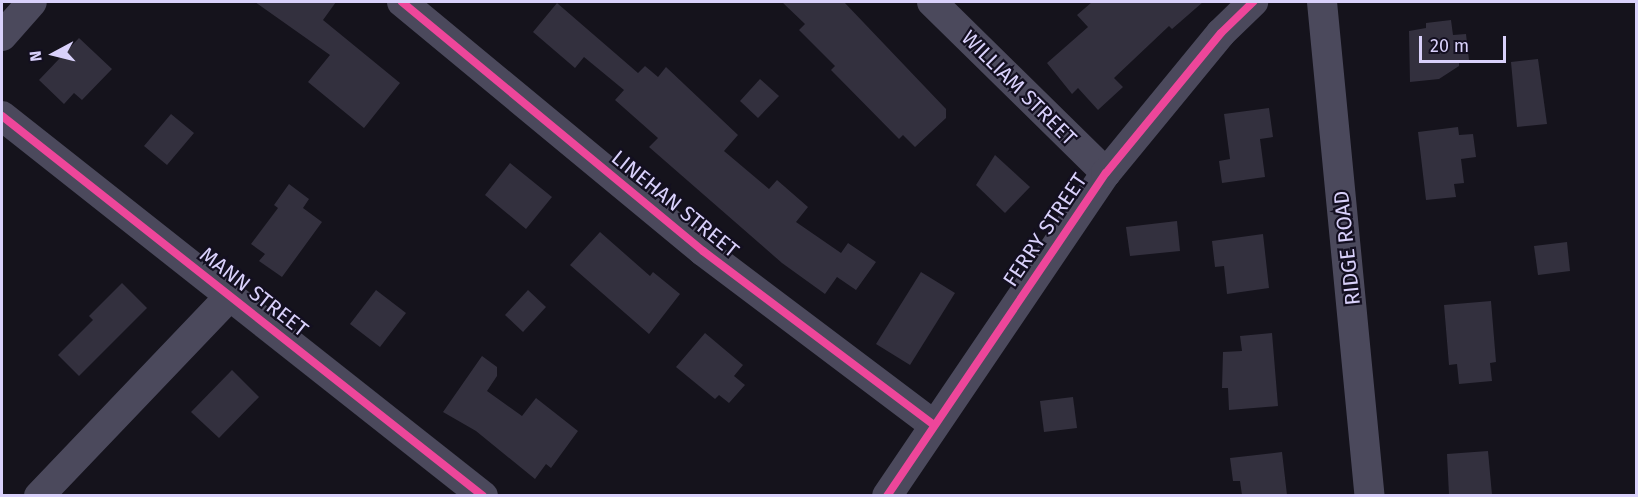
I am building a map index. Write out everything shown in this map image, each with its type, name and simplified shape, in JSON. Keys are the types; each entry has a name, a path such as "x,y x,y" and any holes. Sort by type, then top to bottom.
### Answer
{"street":[{"path":"2,36 32,2"},
{"name":"LINEHAN STREET","path":"402,2 703,251 934,425"},
{"name":"WILLIAM STREET","path":"932,2 1106,174"},
{"name":"FERRY STREET","path":"887,495 1106,174 1221,33 1253,2"},
{"name":"RIDGE ROAD","path":"1322,2 1370,495"},
{"name":"MANN STREET","path":"2,116 483,495"},
{"path":"39,495 230,296"}],"building":[{"path":"255,2 336,2 323,20 400,83 364,128 308,82 330,55"},
{"path":"782,2 844,2 946,109 946,118 915,147 903,135 899,139 831,70 835,66 799,30 805,24"},
{"path":"1092,2 1203,2 1172,29 1169,26 1114,78 1123,87 1098,110 1078,88 1072,94 1047,63 1088,27 1077,15"},
{"path":"557,3 638,73 645,66 658,77 666,67 738,135 724,151 769,189 777,180 808,207 796,222 841,253 848,243 876,262 856,290 837,277 825,294 782,263 649,147 658,138 615,100 624,90 584,57 575,68 533,32"},
{"path":"1451,20 1453,35 1466,34 1469,60 1459,61 1459,66 1439,79 1410,82 1409,31 1426,28 1426,23"},
{"path":"79,38 112,69 82,100 74,93 64,104 39,80"},
{"path":"1538,59 1547,124 1517,127 1511,62"},
{"path":"760,79 779,96 758,118 740,101"},
{"path":"1269,108 1273,137 1260,139 1265,177 1222,183 1219,161 1230,159 1224,114"},
{"path":"171,114 194,133 167,165 144,146"},
{"path":"1458,127 1459,135 1473,134 1476,157 1461,159 1464,183 1454,184 1456,197 1426,200 1418,132"},
{"path":"995,155 1030,187 1005,213 976,185"},
{"path":"510,163 552,197 526,229 485,195"},
{"path":"289,184 309,199 303,208 322,222 282,277 259,261 265,254 251,244 278,208 274,205"},
{"path":"1177,221 1180,251 1130,256 1126,227"},
{"path":"600,232 650,276 653,272 680,294 649,334 570,265"},
{"path":"1263,234 1269,288 1227,294 1224,266 1215,267 1212,241"},
{"path":"1567,242 1570,271 1538,275 1534,246"},
{"path":"921,272 955,293 910,365 876,344"},
{"path":"122,283 147,308 79,376 58,355 93,320 89,316"},
{"path":"376,290 406,313 380,347 350,324"},
{"path":"528,290 546,307 523,332 505,315"},
{"path":"1491,301 1496,362 1490,363 1492,381 1459,384 1457,364 1449,365 1444,305"},
{"path":"705,333 743,365 734,376 745,385 729,403 719,395 715,399 676,367"},
{"path":"1272,333 1278,406 1229,410 1228,388 1222,388 1223,352 1242,351 1240,336"},
{"path":"482,356 497,367 497,376 487,391 522,416 536,398 578,431 551,468 546,464 535,479 476,431 443,412"},
{"path":"232,370 259,397 219,438 191,412"},
{"path":"1073,397 1077,428 1044,432 1040,401"},
{"path":"1488,451 1492,495 1449,495 1447,454"},
{"path":"1282,452 1287,495 1242,495 1240,481 1233,481 1230,458"}],"cycle path":[{"path":"402,2 703,251 934,425"},
{"path":"887,496 1106,173 1221,33 1253,2"},
{"path":"2,116 483,496"}]}
